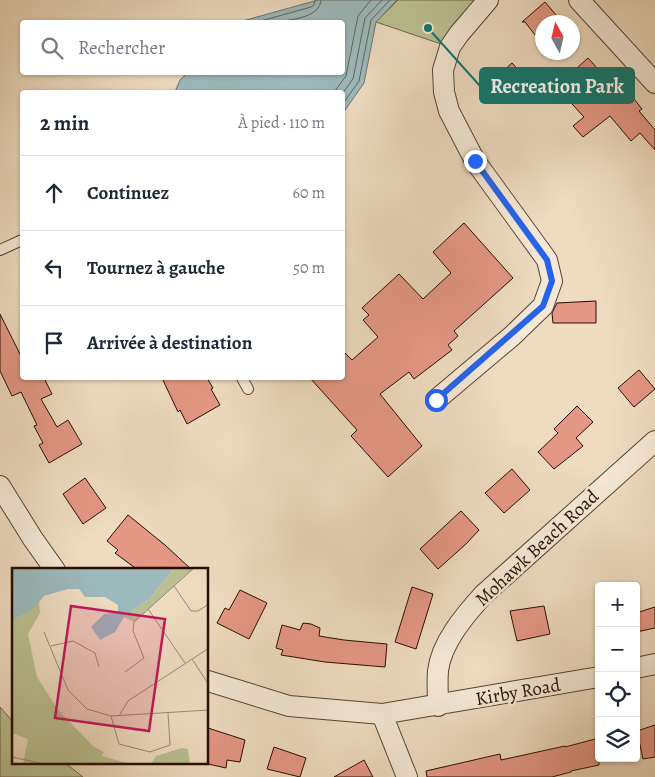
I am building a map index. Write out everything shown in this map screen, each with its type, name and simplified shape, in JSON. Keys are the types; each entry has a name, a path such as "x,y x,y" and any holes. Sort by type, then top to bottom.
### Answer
{"street":[{"path":"436,400 543,306 552,281 547,260 475,161 449,111 444,92 443,70 450,47 488,0"},
{"path":"579,0 655,83"},
{"name":"Mohawk Beach Road","path":"438,706 438,669 445,648 458,624 483,594 655,441"},
{"path":"0,486 54,568"},
{"path":"640,667 655,664"},
{"name":"Kirby Road","path":"438,706 595,678"},
{"path":"209,681 289,706 382,714 438,706"},
{"path":"382,714 407,777"}],"lane":[{"path":"0,250 20,241"},
{"path":"243,380 248,389"}],"green space":[{"path":"398,0 488,0 450,47 376,22"},
{"path":"0,707 12,721 12,764 66,764 83,777 0,777"}],"water":[{"path":"318,0 397,0 376,22 364,83 345,110 345,90 176,90 180,80 185,75 345,75 345,20 246,20"}],"building":[{"path":"545,2 556,15 535,15 535,35 525,22 522,22"},
{"path":"588,58 625,99 631,95 642,109 639,111 655,130 655,150 640,133 631,141 610,116 583,137 573,126 584,117 561,92 572,83 567,77"},
{"path":"512,63 525,77 514,87 501,73"},
{"path":"464,223 513,278 454,331 458,336 448,345 452,350 414,379 409,372 380,394 422,446 388,477 351,436 357,430 312,380 345,380 345,353 352,360 378,337 363,320 369,315 362,308 399,274 423,299 451,273 433,252"},
{"path":"596,301 596,323 553,323 552,313 557,303"},
{"path":"0,314 20,354 20,380 45,380 52,394 41,399 57,427 68,420 82,444 49,463 39,445 43,443 34,426 37,425 21,392 12,396 0,371"},
{"path":"639,370 655,389 634,407 618,388"},
{"path":"163,380 208,380 220,405 187,424 180,410 178,412"},
{"path":"577,406 593,422 576,438 583,446 554,469 538,452 558,433 554,429"},
{"path":"512,469 530,490 504,513 485,493"},
{"path":"85,478 106,508 83,524 63,494"},
{"path":"461,511 479,530 438,569 420,549"},
{"path":"128,515 190,568 135,568 115,553 118,550 107,541"},
{"path":"412,587 433,594 416,649 395,642"},
{"path":"240,590 267,603 249,639 217,623 225,608 229,610"},
{"path":"544,606 550,634 517,641 510,611"},
{"path":"655,607 655,628 640,631 640,612"},
{"path":"303,623 320,628 319,636 387,644 385,667 325,662 281,655 283,650 276,648 282,625 300,630"},
{"path":"655,725 655,757 643,759 640,745 640,730"},
{"path":"209,728 245,740 240,762 227,760 226,768 208,764"},
{"path":"595,739 595,762 599,762 599,765 552,777 427,777 426,771 500,754 501,760"},
{"path":"274,747 306,758 300,777 267,769"},
{"path":"364,760 373,777 334,777"}],"place":[{"name":"Recreation Park","path":"428,28"}],"route":[{"path":"436,400 512,336 543,306 552,281 547,260 475,161"}]}
